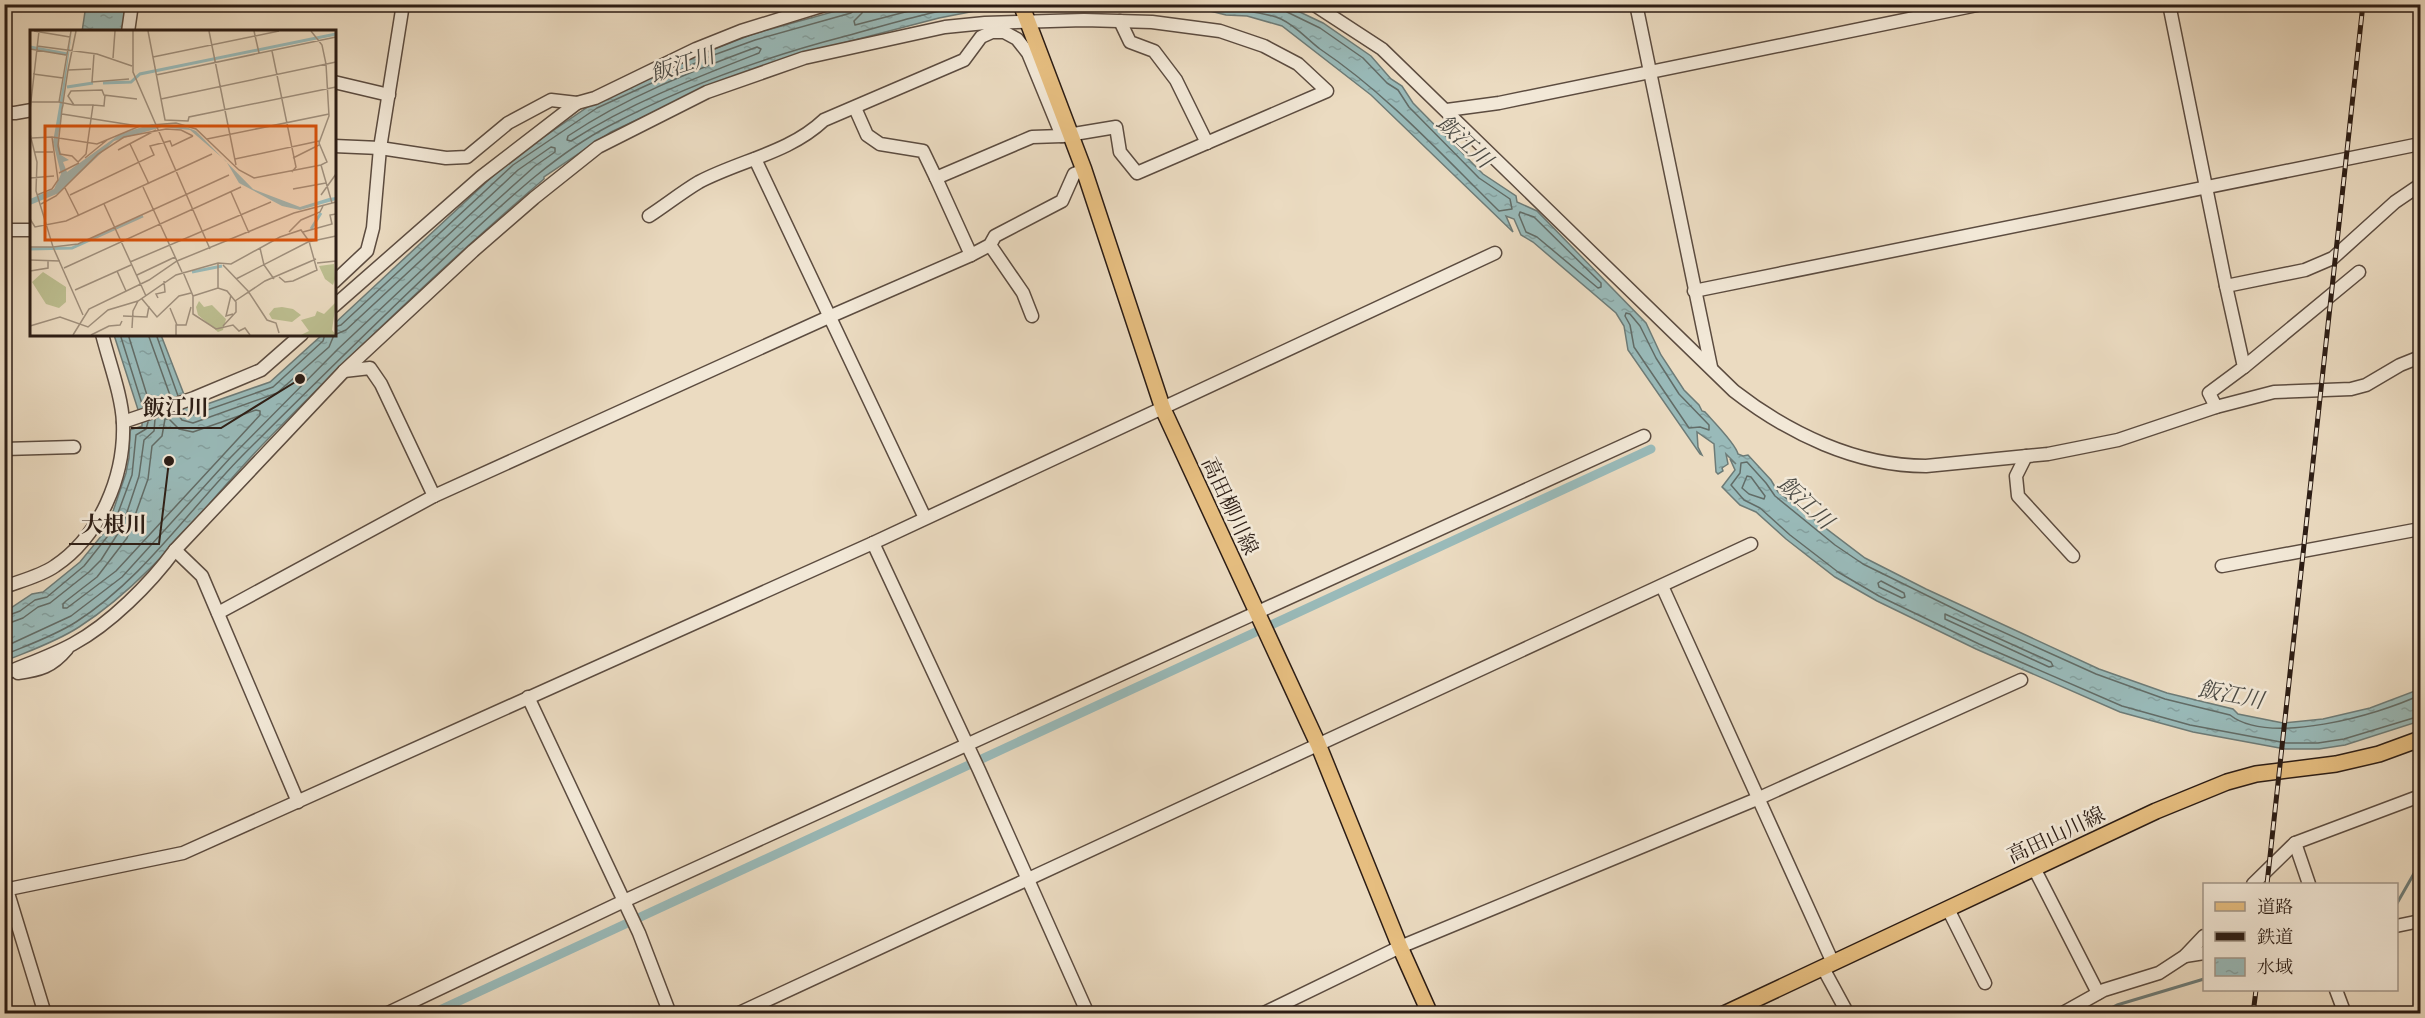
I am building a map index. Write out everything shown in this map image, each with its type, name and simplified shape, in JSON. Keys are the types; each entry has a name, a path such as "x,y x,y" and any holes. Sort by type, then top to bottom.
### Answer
{"main road":[{"name":"高田柳川線","path":"1021,4 1066,136 1084,170 1163,409 1318,744 1400,947 1430,1014"},
{"name":"高田山川線","path":"1724,1014 2156,811 2227,782 2256,774 2336,764 2368,757 2421,739"}],"street":[{"path":"128,30 132,4"},
{"path":"336,280 367,251 373,228 381,148 403,4"},
{"path":"336,146 381,148 446,158 467,157 508,123 551,100 577,102 595,98 675,58 741,31 828,4"},
{"path":"1313,4 1382,49 1734,391 1772,417 1841,452 1902,466 1926,466 2026,456 2118,440 2216,407 2274,392 2351,389 2366,385 2400,364 2421,357"},
{"path":"1636,4 1694,291 1712,368"},
{"path":"1447,110 1499,102 1982,4"},
{"path":"2169,4 2244,367"},
{"path":"1120,21 1130,42 1154,51 1176,80 1207,143"},
{"path":"4,675 69,646 99,627 132,598 344,371 526,205 598,147 707,92 804,58 945,27 985,23 1120,21 1152,22 1220,31 1264,46 1298,64 1327,91 1137,173 1120,152 1116,128 1066,136 1032,137 936,178"},
{"path":"649,216 700,182 791,144 810,133 824,120 963,60 981,37 992,32 1004,32 1017,39 1028,53 1066,136"},
{"path":"336,82 389,95"},
{"path":"336,304 490,170 577,102"},
{"path":"855,108 867,135 880,144 922,151 971,255"},
{"path":"4,113 30,110"},
{"path":"1694,291 2421,144"},
{"path":"755,159 925,518"},
{"path":"218,613 434,496 971,255 990,245 995,236 1062,201 1074,174 1084,170"},
{"path":"2226,286 2305,270 2333,258 2395,202 2421,185"},
{"path":"4,230 30,230"},
{"path":"990,245 1018,284 1032,316"},
{"path":"45,1014 5,887 183,853 873,543 1495,253"},
{"path":"2216,407 2209,393 2359,272"},
{"path":"4,586 55,567 101,517 111,496 122,454 126,420 103,336"},
{"path":"126,420 194,398 261,370 300,336"},
{"path":"344,371 370,368 381,384 434,496"},
{"path":"386,1014 1644,436"},
{"path":"4,449 74,447"},
{"path":"2026,456 2016,476 2018,496 2073,556"},
{"path":"2222,566 2421,529"},
{"path":"873,543 1030,881 1089,1014"},
{"path":"737,1014 1030,881 1318,744 1751,544"},
{"path":"175,550 202,576 298,802"},
{"path":"1662,586 1757,800 1848,1014"},
{"path":"1262,1014 1400,947 1757,800 2020,680"},
{"path":"528,698 626,904 670,1014"},
{"path":"2255,883 2295,843 2421,796"},
{"path":"2295,843 2308,883"},
{"path":"2034,868 2098,993"},
{"path":"1948,909 1985,982"},
{"path":"2398,926 2421,921"},
{"path":"2061,1014 2115,985 2148,978 2185,956 2203,938"},
{"path":"2185,956 2203,953"},
{"path":"2336,991 2345,1014"}],"water":[{"name":"飯江川","path":"861,4 1283,4 1323,23 1371,56 1391,79 1402,86 1413,103 1483,174 1516,196 1517,202 1537,211 1646,323 1661,355 1684,390 1724,433 1738,454 1748,455 1771,480 1778,492 1865,558 1926,589 2099,669 2167,693 2233,709 2238,714 2283,723 2323,719 2370,708 2420,689 2420,721 2345,745 2319,749 2285,749 2193,732 2120,712 1976,649 1877,601 1835,577 1756,512 1740,505 1722,487 1735,470 1730,459 1736,464 1726,454 1728,464 1722,468 1723,471 1718,474 1716,472 1714,444 1697,432 1698,447 1702,455 1700,454 1628,350 1624,326 1616,313 1533,242 1521,235 1514,219 1506,216 1513,232 1371,95 1282,26 1247,16 1226,15 1206,10 1150,9 1145,11 1049,7 975,11 939,18 801,54 703,89 611,132 544,177 404,306 269,438 156,563 132,586 79,627 42,646 5,661 5,612 32,594 43,592 80,562 107,529 126,473 130,430 142,426 114,336 161,336 190,410 270,382 321,336 336,336 336,322 510,160 595,102 753,34"},
{"path":"86,5 131,5 127,30 82,30"}],"waterway":[{"path":"431,1014 1651,449"},
{"path":"2398,902 2420,863"},
{"path":"2099,1014 2117,1005 2203,979"}],"railway":[{"path":"2267,883 2363,4"},
{"path":"2253,1014 2256,991"}],"place":[{"name":"飯江川","path":"300,379"},
{"name":"大根川","path":"169,461"}]}
